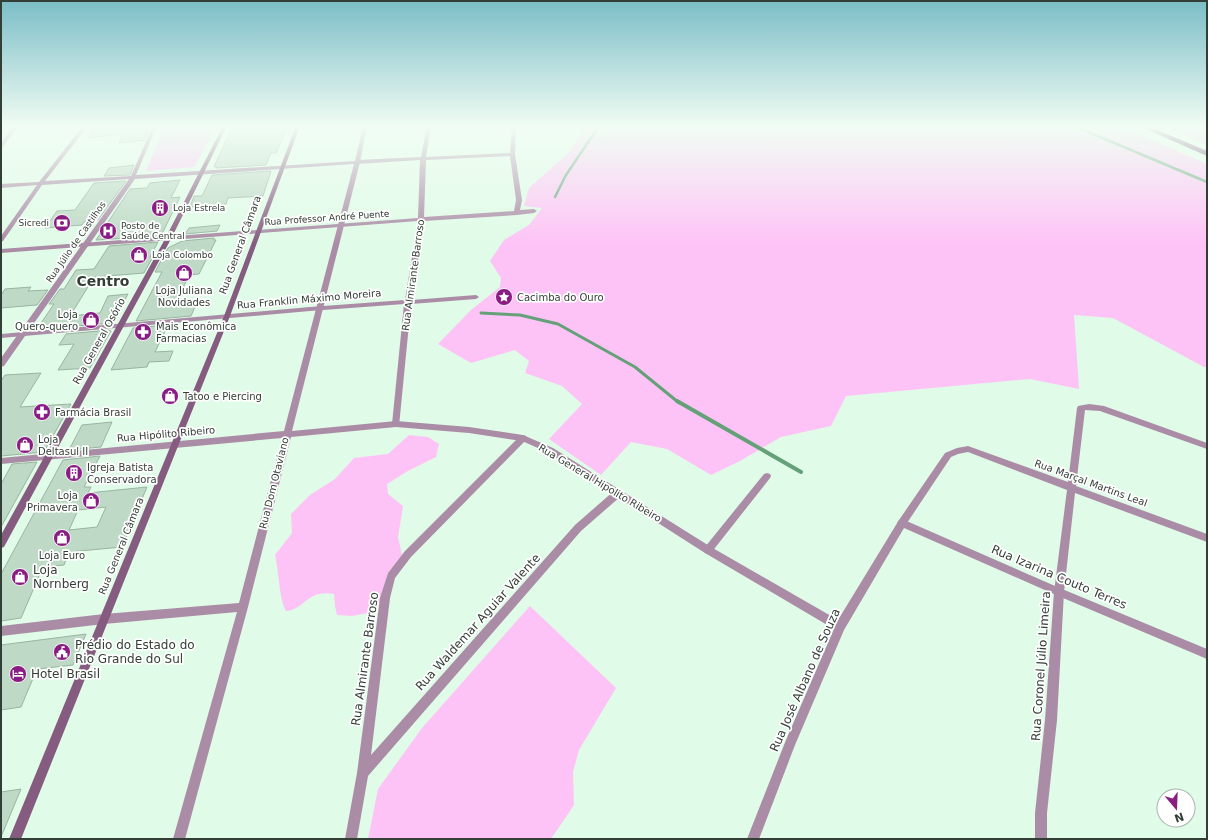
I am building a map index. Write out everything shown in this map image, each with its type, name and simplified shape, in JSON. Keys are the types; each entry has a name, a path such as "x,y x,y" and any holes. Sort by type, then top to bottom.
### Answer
{"main road":[{"name":"Rua General Osório","path":"1,544 168,239 205,165"},
{"name":"Rua General Câmara","path":"15,839 227,316 282,166"}],"street":[{"path":"1,240 55,165"},
{"name":"Rua Júlio de Castilhos","path":"1,364 133,177 138,165"},
{"path":"1,186 297,165"},
{"name":"Rua Dom Otaviano","path":"179,839 242,607 356,165"},
{"name":"Rua Almirante Barroso","path":"396,424 408,301 421,221 422,165"},
{"path":"513,165 518,200 517,213"},
{"name":"Rua Professor André Puente","path":"1,251 340,225 421,221 534,211"},
{"name":"Rua Franklin Máximo Moreira","path":"1,336 319,308 476,297"},
{"name":"Rua Coronel Júlio Limeira","path":"1041,839 1041,813 1051,720 1060,592 1070,488 1081,408 1101,408 1207,446"},
{"name":"Rua General Hipolito Ribeiro","path":"286,434 396,424 469,430 523,438 550,450 708,550 840,627"},
{"name":"Rua Hipólito Ribeiro","path":"1,461 286,434"},
{"name":"Rua Almirante Barroso","path":"351,839 363,773 385,598 391,576 408,554 523,438"},
{"name":"Rua Marçal Martins Leal","path":"968,449 1207,538"},
{"name":"Rua José Albano de Souza","path":"753,839 790,744 840,627 902,523 948,455 957,451 968,449"},
{"path":"708,550 766,476"},
{"name":"Rua Waldemar Aguiar Valente","path":"363,773 578,528 618,494"},
{"name":"Rua Izarina Couto Terres","path":"902,523 1207,654"},
{"path":"1,631 104,619 242,607"}],"shaded area":[{"path":"148,165 195,165 194,167 146,171"},
{"path":"554,165 1207,165 1207,367 1204,367 1113,318 1074,315 1079,389 1030,379 846,396 831,426 781,437 740,461 711,475 667,449 631,442 601,475 549,439 582,404 562,386 525,373 529,361 515,350 471,363 438,344 471,310 500,287 501,278 490,261 504,240 529,225 542,208 524,206 529,188"},
{"path":"409,435 428,437 439,444 436,457 408,471 387,484 388,494 403,506 398,537 402,555 388,573 381,602 368,613 352,616 337,615 334,594 325,593 317,594 298,607 286,611 280,592 275,555 292,533 291,514 310,495 335,479 354,458 388,454"},
{"path":"530,606 616,688 579,750 573,772 574,805 551,839 368,839 378,789 422,728"}],"building":[{"path":"134,165 130,175 104,176 109,168"},
{"path":"215,165 263,165 216,168 217,167 214,167"},
{"path":"271,171 263,196 228,198 226,204 190,207 194,196 202,196 212,175"},
{"path":"180,180 171,198 180,197 161,236 96,240 130,189 147,188 150,183"},
{"path":"126,181 98,220 85,221 82,225 45,228 57,211 75,210 94,183"},
{"path":"220,225 217,231 185,234 189,228"},
{"path":"214,238 214,240 216,240 199,274 189,275 177,301 198,300 191,316 136,321 162,272 155,272 168,248 182,241"},
{"path":"158,242 150,257 154,255 144,273 95,277 70,316 100,313 108,296 128,294 113,323 37,329 54,304 49,304 60,289 64,289 76,270 94,269 109,246"},
{"path":"31,287 28,291 48,290 37,305 1,308 1,295 5,289"},
{"path":"168,325 155,352 173,351 169,361 149,362 147,367 111,370 133,328"},
{"path":"111,331 90,368 58,370 74,344 59,345 66,334"},
{"path":"41,373 20,407 71,404 44,452 1,456 1,381 5,375"},
{"path":"112,422 101,447 69,450 82,425"},
{"path":"100,456 84,487 91,487 88,493 147,487 122,547 69,552 64,565 43,567 21,618 1,621 1,574 63,460","holes":["106,507 97,527 69,530 78,510"]},
{"path":"37,462 1,527 1,484 12,464"},
{"name":"Hotel Brasil","path":"86,634 73,665 37,669 21,707 1,710 1,645"},
{"path":"21,789 1,837 1,792"}],"waterway":[{"path":"555,197 573,165"},
{"path":"1167,165 1207,182"},
{"path":"481,313 520,315 558,324 635,367 678,402"},
{"path":"677,401 801,472"}],"place":[{"name":"Loja Estrela","path":"160,208"},
{"name":"Sicredi","path":"62,223"},
{"name":"Posto de Saúde Central","path":"108,231"},
{"name":"Loja Colombo","path":"139,255"},
{"name":"Loja Juliana Novidades","path":"184,273"},
{"name":"Cacimba do Ouro","path":"504,297"},
{"name":"Loja Quero-quero","path":"91,320"},
{"name":"Mais Econômica Farmacias","path":"143,332"},
{"name":"Tatoo e Piercing","path":"170,396"},
{"name":"Farmácia Brasil","path":"42,412"},
{"name":"Loja Deltasul II","path":"25,445"},
{"name":"Igreja Batista Conservadora","path":"74,473"},
{"name":"Loja Primavera","path":"91,501"},
{"name":"Loja Euro","path":"62,538"},
{"name":"Loja Nornberg","path":"20,577"},
{"name":"Prédio do Estado do Rio Grande do Sul","path":"62,652"},
{"name":"Hotel Brasil","path":"18,674"}],"district":[{"name":"Centro","path":"103,281"}]}
